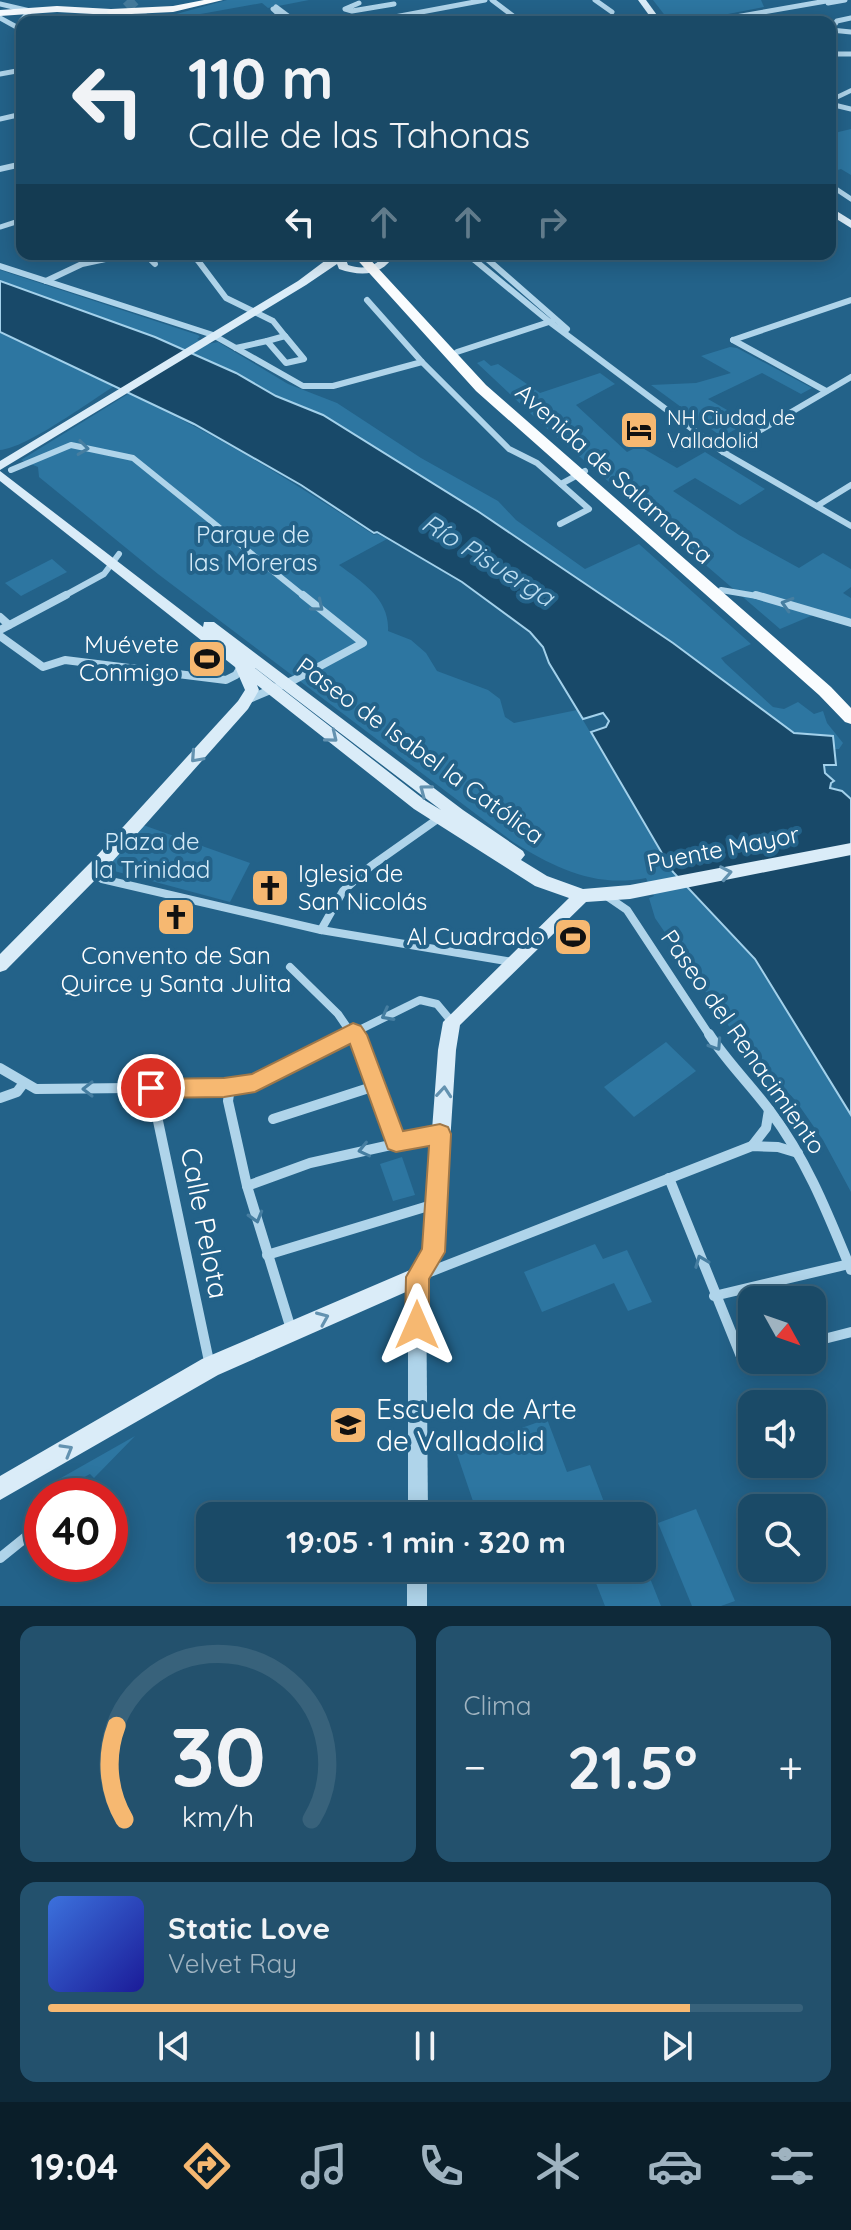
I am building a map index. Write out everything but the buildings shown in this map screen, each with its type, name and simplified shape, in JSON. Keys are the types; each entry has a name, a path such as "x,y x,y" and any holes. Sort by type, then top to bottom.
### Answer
{"highway":[{"path":"117,10 160,13 196,0"},
{"path":"117,10 160,13 218,0"},
{"path":"117,10 144,1 160,13"},
{"name":"Avenida de Salamanca","path":"385,262 457,352 515,409 582,474 851,718"},
{"name":"Avenida de Salamanca","path":"385,262 481,388 851,703"}],"main road":[{"path":"1,10 117,10"},
{"path":"25,10 117,10"},
{"path":"302,283 332,260"},
{"path":"340,260 343,267 351,270"},
{"path":"4,464 251,311 302,283 318,276 385,262"},
{"name":"Paseo de Isabel la Católica","path":"4,464 239,664 279,685 336,741 439,818 541,881 582,896"},
{"name":"Paseo de Isabel la Católica","path":"116,559 279,685 457,814 523,858 571,885 582,896"},
{"path":"0,965 92,872 246,701 251,683 239,664"},
{"name":"Puente Mayor","path":"582,896 650,888 851,849"},
{"path":"0,1489 210,1367 417,1277 433,1252 440,1134 452,1022 582,896"}],"street":[{"path":"401,16 485,0"},
{"path":"492,0 513,16"},
{"path":"595,0 612,12"},
{"path":"769,0 775,11"},
{"path":"754,16 832,0"},
{"path":"775,11 845,0"},
{"path":"359,3 345,9 352,11 391,2 407,15"},
{"path":"281,16 274,8 281,8 290,16"},
{"path":"1,10 16,24"},
{"path":"24,16 25,10"},
{"path":"46,281 70,268 102,260"},
{"path":"198,260 226,298 273,321 304,359 286,363 267,341"},
{"path":"474,260 524,301 573,335 590,352"},
{"path":"488,260 539,302 553,321 590,352 723,452 851,526"},
{"path":"0,266 236,348 290,381 317,387 422,362"},
{"path":"491,274 502,271"},
{"path":"367,300 422,362 509,449 537,463 589,509 560,524"},
{"path":"826,391 733,340 851,300"},
{"path":"524,301 537,306 539,302"},
{"path":"457,352 553,321"},
{"path":"236,348 286,336"},
{"path":"723,452 851,377"},
{"path":"4,464 71,445 133,458 363,643 246,701"},
{"path":"561,484 582,474"},
{"path":"817,506 851,485"},
{"path":"116,559 104,574 9,625 0,633 43,667 65,660 279,685"},
{"path":"721,590 747,592 851,623"},
{"path":"0,617 9,625"},
{"path":"226,680 239,664"},
{"path":"321,930 343,891 371,866 439,818"},
{"path":"92,872 102,879 321,930 513,962"},
{"name":"Paseo del Renacimiento","path":"604,895 627,910 728,1063 769,1109 812,1176 850,1267"},
{"path":"290,967 359,1038 396,1142"},
{"path":"0,1068 36,1089 230,1087 271,1076 421,999 441,1007 452,1022"},
{"path":"0,1098 17,1092 23,1084"},
{"path":"273,1119 375,1086"},
{"path":"230,1087 228,1101 247,1186 292,1331"},
{"name":"Calle Pelota","path":"151,1088 210,1367"},
{"path":"752,1146 766,1128 769,1109"},
{"path":"247,1186 310,1163 440,1134"},
{"path":"418,1502 417,1277 752,1146 778,1147 798,1153"},
{"path":"669,1178 714,1296 738,1341"},
{"path":"267,1255 435,1204"},
{"path":"714,1296 850,1267"},
{"path":"826,1338 851,1332"},
{"path":"0,1558 24,1539"},
{"path":"417,1582 417,1606"}],"green space":[{"path":"227,0 309,0 268,8 262,3 190,16 169,16"},
{"path":"653,0 761,0 764,7 718,16 665,16"},
{"path":"851,129 851,175 841,169 836,170 836,133"},
{"path":"0,270 198,335 200,337 197,339 208,344 218,342 288,384 337,403 421,458 498,501 516,520 585,569 639,544 751,644 721,658 725,663 773,707 784,709 798,702 814,714 823,711 827,723 843,743 839,749 833,749 832,736 794,733 673,643 479,512 323,415 276,396 236,373 155,337 0,281"},
{"path":"0,332 116,385 42,433 0,450"},
{"path":"730,347 812,388 801,394 762,373 708,399 748,422 722,437 651,385 696,383 731,373 701,356"},
{"path":"484,360 491,366 498,364 540,393 600,373 615,384 576,405 627,452 639,446 677,468 705,452 765,489 740,505 695,478 673,491 739,535 799,568 823,553 851,569 851,587 843,593 851,598 851,623 818,613 780,629 544,426 477,363"},
{"name":"Parque de las Moreras","path":"128,394 223,442 374,535 387,539 339,565 373,592 384,610 388,631 411,640 426,653 437,671 488,690 500,699 505,717 514,723 577,710 673,872 755,959 851,1115 851,1192 823,1140 796,1101 739,1041 655,918 649,898 654,896 646,878 610,880 576,874 513,842 158,574 39,477 38,467 21,460"},
{"path":"52,559 67,572 21,596 5,583"},
{"name":"Plaza de la Trinidad","path":"143,825 250,863 230,902 103,868"},
{"path":"666,1042 696,1071 634,1117 604,1087"},
{"path":"402,1157 415,1195 393,1201 380,1164"},
{"path":"595,1244 603,1259 627,1250 652,1302 628,1311 614,1283 542,1312 524,1272"},
{"path":"547,1419 567,1472 590,1465 604,1502 473,1502 456,1451"},
{"path":"135,1436 94,1478 90,1474 83,1478 61,1478"},
{"path":"696,1509 735,1601 721,1606 692,1606 658,1523"},
{"path":"596,1582 652,1582 661,1606 605,1606"}],"water":[{"name":"Río Pisuerga","path":"0,281 155,337 236,373 276,396 323,415 479,512 673,643 794,733 833,736 836,765 824,765 825,773 834,781 830,788 842,791 851,799 851,1115 755,959 673,872 591,732 606,727 609,721 603,713 583,719 549,663 543,647 530,632 462,582 374,533 301,485 194,424 0,332"}],"tunnel":[{"path":"127,0 142,16"}],"place":[{"name":"NH Ciudad de Valladolid","path":"639,430"},
{"name":"Muévete Conmigo","path":"207,659"},
{"name":"Iglesia de San Nicolás","path":"270,888"},
{"name":"Convento de San Quirce y Santa Julita","path":"176,917"},
{"name":"Al Cuadrado","path":"573,937"},
{"name":"Escuela de Arte de Valladolid","path":"348,1425"}],"route":[{"path":"151,1088 224,1087 255,1083 353,1032 357,1035 396,1142 440,1134 433,1252 417,1277 417,1325"}]}
